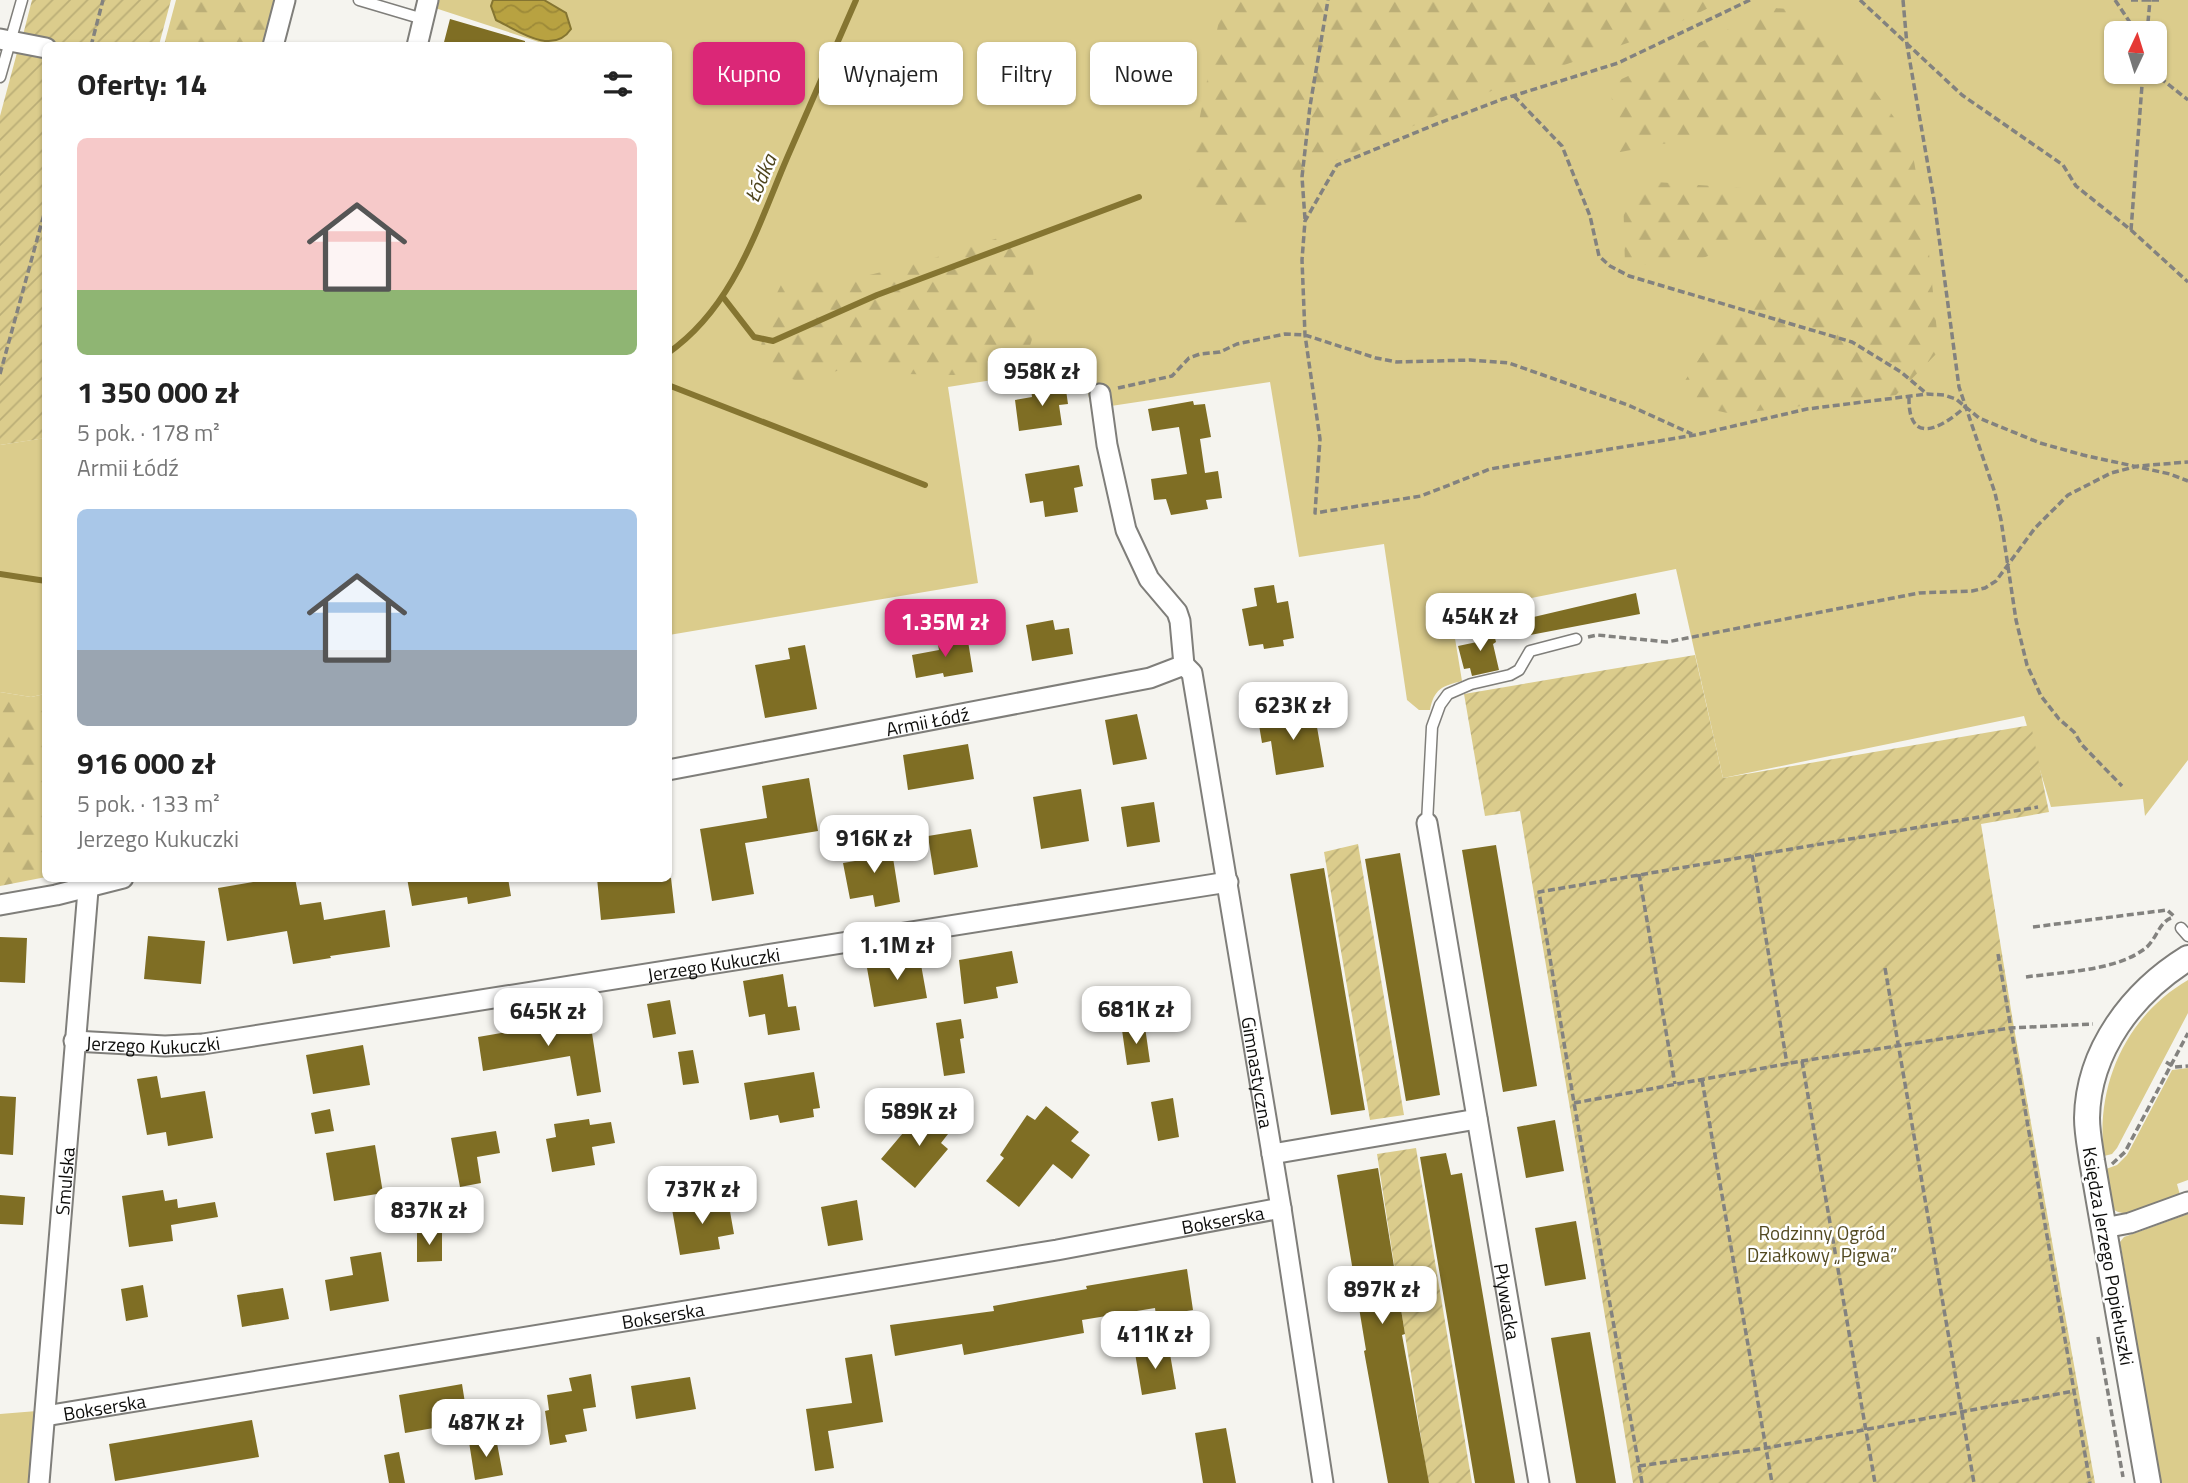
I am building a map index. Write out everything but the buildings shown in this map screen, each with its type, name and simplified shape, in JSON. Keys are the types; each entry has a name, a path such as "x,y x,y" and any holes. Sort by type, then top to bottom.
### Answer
{"street":[{"path":"274,42 285,0"},
{"path":"417,42 425,9"},
{"path":"5,40 42,47"},
{"name":"Gimnastyczna","path":"1100,394 1107,445 1126,530 1149,579 1177,612 1181,621 1184,665 1192,673 1324,1483"},
{"name":"Armii Łódź","path":"672,769 1150,678 1184,665"},
{"name":"Pływacka","path":"1427,823 1539,1483"},
{"name":"Jerzego Kukuczki","path":"74,1041 165,1046 203,1044 1228,881"},
{"path":"0,905 89,882"},
{"name":"Smulska","path":"39,1483 89,882"},
{"name":"Księdza Jerzego Popiełuszki","path":"2148,1483 2092,1161 2088,1110 2098,1067 2113,1031 2147,987 2188,958"},
{"path":"1272,1154 1477,1119"},
{"path":"2104,1228 2130,1223 2188,1202"},
{"name":"Bokserska","path":"45,1416 1057,1250 1281,1208"}],"lane":[{"path":"0,77 5,40 22,0"},
{"path":"359,0 425,9"},
{"path":"1427,823 1432,727 1440,705 1448,694 1471,684 1510,675 1519,670 1530,651 1576,639"}],"path":[{"path":"92,42 103,0"},
{"path":"1328,0 1310,106 1303,177 1305,335 1320,439 1315,513 1421,496 1490,469 1695,435 1807,410 1927,394 1956,399 1979,418 2040,443 2170,474 2188,481"},
{"path":"1305,221 1337,165 1434,125 1618,63 1750,0"},
{"path":"1860,0 1962,95 2063,165 2076,186 2131,230 2188,282"},
{"path":"1903,0 1907,45 1934,200 1953,355 1965,407 1995,493 2027,665 2042,696 2059,719 2122,786"},
{"path":"2115,0 2129,21"},
{"path":"2131,0 2161,0"},
{"path":"2148,21 2150,0"},
{"path":"2167,83 2188,100"},
{"path":"2131,230 2142,84"},
{"path":"1514,96 1562,146 1590,216 1600,256 1610,265 1629,276 1852,342 1901,372 1927,394"},
{"path":"0,374 42,222"},
{"path":"1100,394 1172,376 1189,358 1200,354 1220,352 1237,344 1285,334 1305,335 1397,362 1470,360 1509,363 1628,405 1695,435"},
{"path":"1909,397 1909,411 1914,423 1922,429 1934,429 1945,424 1965,407"},
{"path":"1576,639 1597,635 1667,642 1919,593 1985,588 1996,582 2035,528 2068,495 2111,472 2138,466 2188,462"},
{"path":"1642,1483 1539,892 2038,807"},
{"path":"1752,855 1787,1064"},
{"path":"1639,874 1675,1084"},
{"path":"2033,927 2167,910 2182,927"},
{"path":"2026,977 2112,965 2133,957 2154,941 2163,922 2169,918 2182,927"},
{"path":"1998,954 2090,1483"},
{"path":"1885,968 1974,1483"},
{"path":"1574,1102 1802,1061 2010,1028 2089,1023 2113,1031"},
{"path":"2103,1166 2117,1162 2125,1152 2188,1033"},
{"path":"1802,1061 1875,1483"},
{"path":"2166,1062 2188,1066"},
{"path":"1702,1080 1772,1483"},
{"path":"1639,1466 1766,1448 2074,1391"}],"green space":[{"path":"32,0 171,0 160,42 47,42 23,35"},
{"path":"176,0 274,0 263,42 165,42"},
{"path":"434,0 2188,0 2188,760 2145,816 2143,799 2051,807 2024,716 1723,778 1676,569 1451,614 1462,681 1440,690 1434,697 1430,710 1419,710 1407,700 1384,544 1299,557 1270,382 1091,409 1083,366 948,387 978,583 672,634 672,42 539,42 432,7"},
{"path":"1223,0 1725,0 1659,32 1498,88 1299,177 1240,233 1186,187"},
{"path":"1774,8 1803,10 1871,86 1910,139 1927,234 1939,351 1896,395 1732,414 1672,401 1718,329 1751,307 1779,261 1752,239 1690,263 1625,265 1623,190 1656,182 1756,189 1784,173 1751,136 1705,136 1615,153 1611,84"},
{"path":"18,49 42,55 42,439 0,445 0,116"},
{"path":"1011,234 1033,267 1036,327 1024,364 954,375 905,374 867,362 800,382 757,366 768,311 785,277 837,283 918,263"},
{"path":"42,438 42,695 31,697 0,692 0,445"},
{"name":"Rodzinny Ogród Działkowy „Pigwa”","path":"1695,655 1723,778 2031,725 2049,812 1981,824 2013,1022 2095,1483 1633,1483 1520,811 1485,816 1464,694"},
{"path":"0,692 31,697 42,695 42,878 0,886"},
{"path":"1358,844 1404,1115 1370,1120 1324,852"},
{"path":"2188,980 2188,1013 2117,1148 2112,1154 2104,1156 2102,1130 2105,1104 2119,1055 2147,1013 2166,995"},
{"path":"2188,1068 2188,1180 2177,1184 2180,1195 2165,1202 2145,1210 2117,1212 2108,1198 2106,1169 2117,1165 2127,1155 2172,1070"},
{"path":"1416,1148 1472,1483 1428,1483 1377,1154"},
{"path":"2188,1214 2188,1483 2161,1483 2120,1242 2124,1237"},
{"path":"37,1411 30,1483 0,1483 0,1414"}],"water":[{"path":"493,0 544,0 566,13 571,29 564,37 555,41 535,39 496,20 491,6"}],"waterway":[{"name":"Łódka","path":"672,350 710,313 741,264 856,0"},
{"path":"723,297 754,337 773,341 877,295 1139,197"},
{"path":"672,387 925,485"},
{"name":"Łódka","path":"0,574 42,580"}]}
